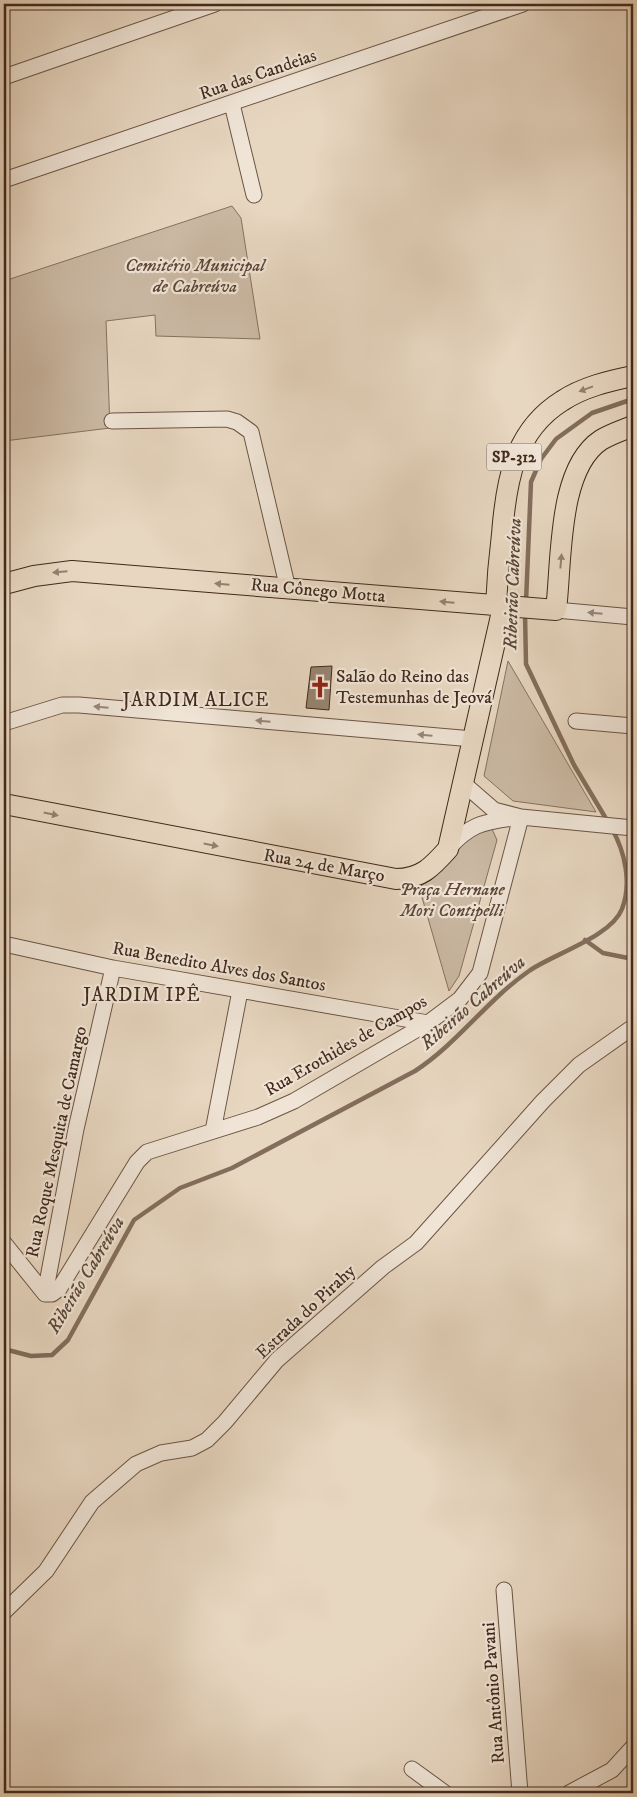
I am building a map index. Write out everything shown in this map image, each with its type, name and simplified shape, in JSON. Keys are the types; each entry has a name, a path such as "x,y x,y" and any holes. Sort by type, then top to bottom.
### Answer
{"main road":[{"name":"SP-312","path":"504,607 508,478 515,455 528,432 542,416 561,401 581,391 633,376"},
{"path":"548,609 566,504 576,475 583,460 600,440 633,426"},
{"name":"Rua Cônego Motta","path":"4,584 34,576 72,571 504,607 548,609"},
{"name":"Rua 24 de Março","path":"4,804 396,880 418,877 432,868 448,849 464,821 464,784 504,607"}],"street":[{"path":"4,77 215,4"},
{"name":"Rua das Candeias","path":"4,180 523,4"},
{"path":"232,104 254,194"},
{"path":"112,421 226,420 237,422 251,432 288,589"},
{"name":"Rua Cônego Motta","path":"548,609 633,616"},
{"path":"4,723 62,705 79,705 473,739"},
{"path":"576,721 633,726"},
{"path":"464,784 494,810 522,817 630,828"},
{"path":"464,821 486,821 522,817"},
{"name":"Rua Erothides de Campos","path":"45,1294 52,1294 59,1289 137,1162 147,1152 258,1117 294,1100 428,1023 460,999 480,972 522,817"},
{"name":"Rua Benedito Alves dos Santos","path":"4,944 113,968 428,1023"},
{"name":"Rua Roque Mesquita de Camargo","path":"45,1294 76,1128 113,968"},
{"path":"213,1131 240,991"},
{"name":"Estrada do Pirahy","path":"4,1612 46,1571 92,1502 136,1464 161,1453 192,1448 207,1440 225,1422 277,1360 383,1266 416,1243 543,1101 579,1065 633,1027"},
{"path":"4,1243 45,1294"},
{"name":"Rua Antônio Pavani","path":"504,1590 520,1793"},
{"path":"569,1793 612,1770 633,1747"},
{"path":"412,1769 445,1793"}],"green space":[{"name":"Cemitério Municipal de Cabreúva","path":"232,206 241,218 260,339 156,336 155,315 106,321 110,428 4,441 4,281"},
{"path":"508,661 596,812 513,801 484,776"},
{"name":"Praça Hernane Mori Contipelli","path":"492,829 497,840 459,976 449,991 419,887 431,880 472,834"}],"building":[{"name":"Salão do Reino das Testemunhas de Jeová","path":"332,666 329,710 306,708 311,667"}],"waterway":[{"name":"Ribeirão Cabreúva","path":"526,602 531,482 541,459 556,439 592,413 633,399"},
{"name":"Ribeirão Cabreúva","path":"525,613 526,664 574,765 608,822"},
{"name":"Ribeirão Cabreúva","path":"4,1349 31,1356 52,1355 68,1340 134,1220 180,1188 232,1168 415,1071 445,1048 514,982 539,965 606,928 616,919 622,909 627,878 624,858 612,829"},
{"path":"585,940 603,953 633,959"}],"place":[{"name":"Salão do Reino das Testemunhas de Jeová","path":"320,687"}],"district":[{"name":"JARDIM ALICE","path":"196,700"},
{"name":"JARDIM IPÊ","path":"142,995"}]}
